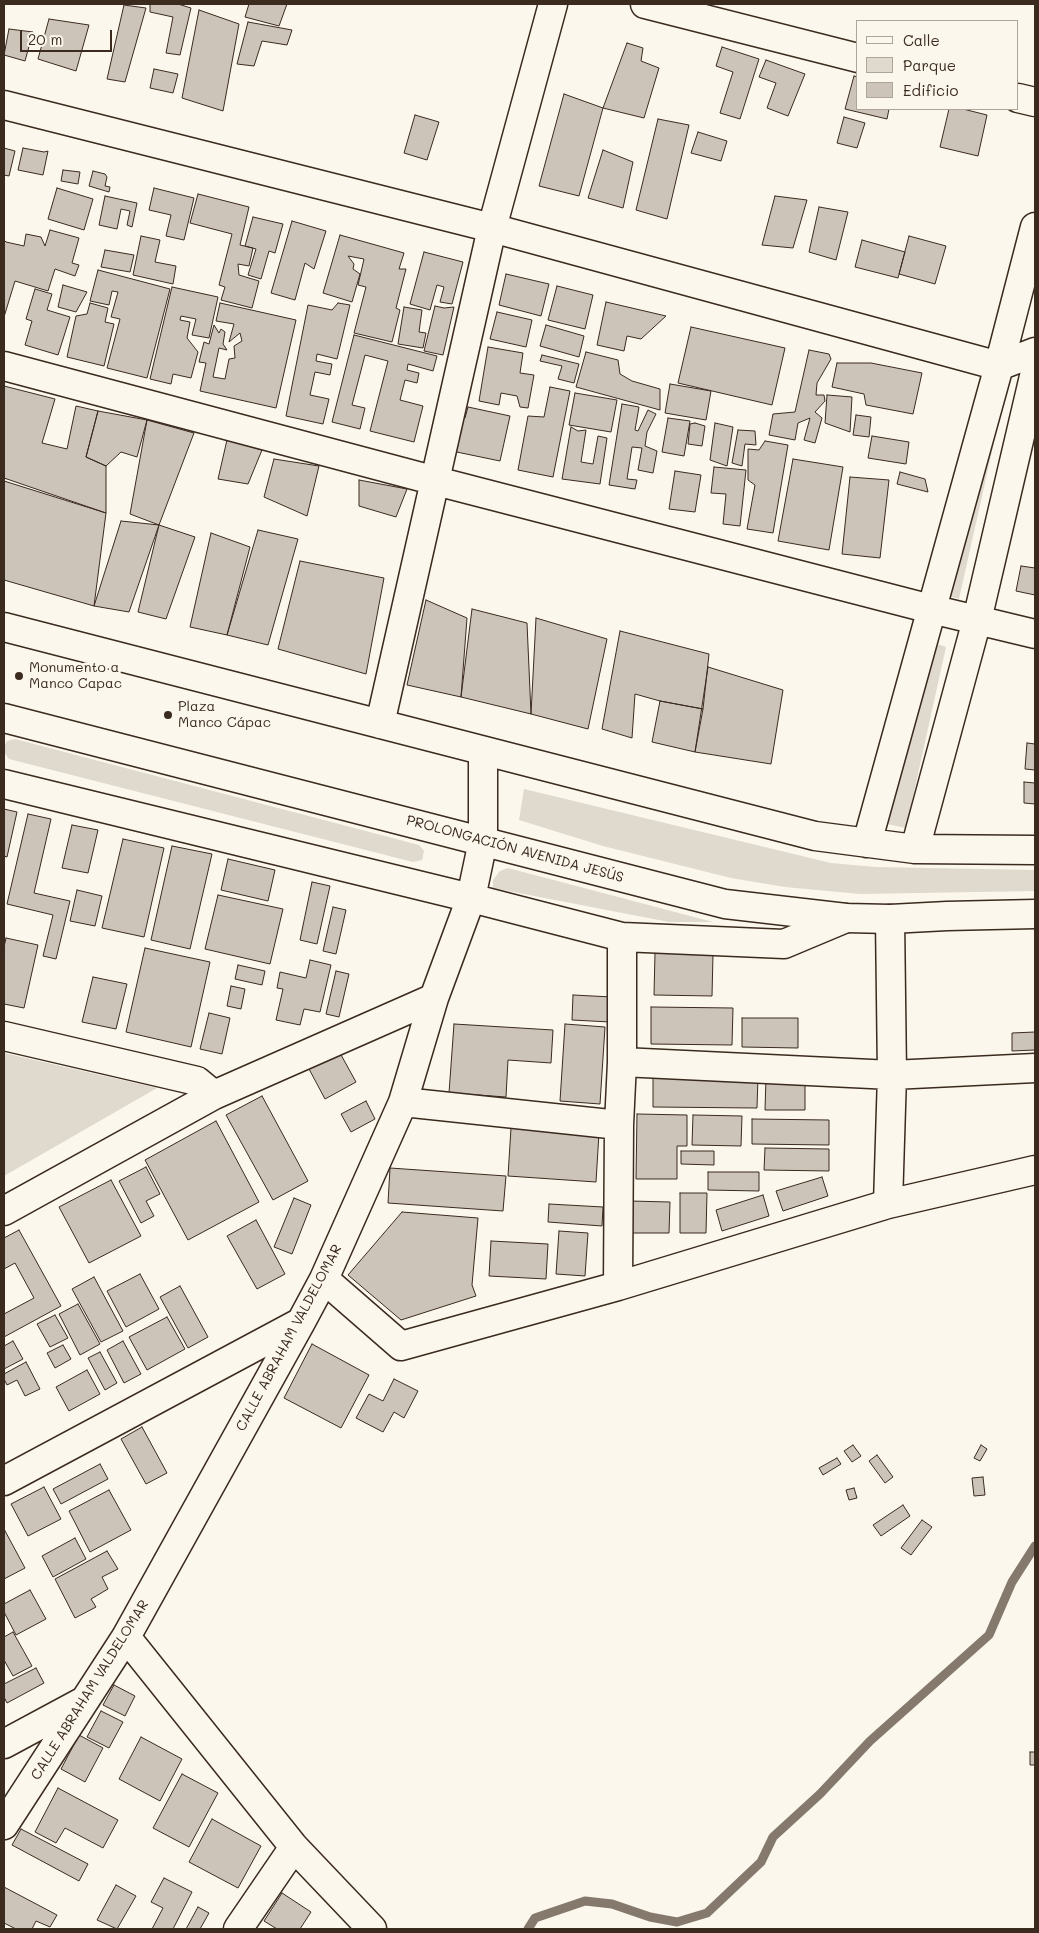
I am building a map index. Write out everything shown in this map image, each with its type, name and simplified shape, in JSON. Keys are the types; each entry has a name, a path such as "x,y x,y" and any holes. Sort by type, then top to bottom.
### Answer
{"street":[{"path":"380,724 492,228 553,4"},
{"path":"645,4 856,57"},
{"path":"1019,98 1035,102"},
{"path":"4,105 492,228 999,366 1033,390 977,620 915,849"},
{"path":"867,843 999,366 1035,227"},
{"path":"999,366 1035,352"},
{"path":"4,366 436,481 931,609 1035,634"},
{"path":"4,627 483,752 815,836 915,849 1035,850"},
{"name":"PROLONGACIÓN AVENIDA JESÚS","path":"4,718 725,904 846,918 890,919 1035,914"},
{"name":"CALLE ABRAHAM VALDELOMAR","path":"4,1825 126,1637 324,1279 403,1102 434,998 471,898 483,841 483,752"},
{"path":"4,784 471,898 622,937 784,944 846,918"},
{"path":"888,1204 892,1075 890,919"},
{"path":"618,1286 622,937"},
{"path":"4,1211 214,1095 434,998"},
{"path":"4,1036 197,1081 214,1095"},
{"path":"622,1062 892,1075 1035,1068"},
{"path":"403,1102 619,1125"},
{"path":"324,1279 401,1346 618,1286 888,1204 1035,1170"},
{"path":"4,1481 301,1322"},
{"path":"126,1637 294,1847 372,1929"},
{"path":"4,1744 84,1701"},
{"path":"238,1929 294,1847"}],"green space":[{"path":"984,406 1001,411 959,599 938,593"},
{"path":"926,640 946,647 906,828 887,824"},
{"path":"15,739 419,845 424,851 422,860 413,862 9,759 4,752 4,746 7,741"},
{"path":"524,789 831,863 876,867 1035,870 1035,891 860,894 785,887 731,878 603,846 519,820"},
{"path":"508,868 713,922 669,922 493,888 493,880 500,871"},
{"path":"4,1053 157,1088 4,1176"}],"building":[{"path":"150,4 178,4 191,8 180,55 166,53 173,17 150,12"},
{"path":"249,4 287,4 279,26 245,17"},
{"path":"124,5 146,8 125,82 107,79"},
{"path":"199,10 239,24 223,111 182,98"},
{"path":"49,19 89,25 76,71 38,59"},
{"path":"248,22 292,30 287,45 262,41 254,66 237,64"},
{"path":"9,29 33,32 25,61 4,55"},
{"path":"627,43 643,48 641,61 659,68 644,118 603,108"},
{"path":"722,47 759,59 740,119 720,113 733,72 716,66"},
{"path":"766,60 805,74 788,116 767,108 776,83 759,77"},
{"path":"154,69 178,74 173,93 150,88"},
{"path":"854,76 856,76 856,110 889,110 887,119 845,109"},
{"path":"564,94 603,108 579,196 539,186"},
{"path":"949,110 967,110 987,115 978,156 940,147"},
{"path":"415,115 439,122 427,160 404,153"},
{"path":"844,117 865,123 857,148 837,143"},
{"path":"658,119 689,125 667,219 636,210"},
{"path":"698,132 727,141 721,161 691,153"},
{"path":"4,148 15,151 9,176 4,175"},
{"path":"23,148 48,151 43,175 18,170"},
{"path":"603,150 633,162 623,208 588,198"},
{"path":"63,170 80,172 78,184 61,181"},
{"path":"93,171 105,174 107,177 105,186 110,187 109,192 89,186"},
{"path":"57,188 93,199 84,230 48,219"},
{"path":"154,188 194,198 184,240 166,236 171,215 149,210"},
{"path":"198,194 249,207 240,245 253,248 249,266 238,264 239,275 259,281 252,308 221,300 225,287 219,285 232,234 190,223"},
{"path":"105,196 137,203 132,227 127,225 130,211 121,209 117,229 99,225"},
{"path":"775,196 807,200 793,248 762,245"},
{"path":"819,207 848,212 836,260 809,252"},
{"path":"253,217 283,224 275,253 269,251 261,279 248,275 256,249 245,246"},
{"path":"292,221 326,231 314,269 305,263 295,300 271,293"},
{"path":"50,230 79,238 72,263 79,265 75,276 55,269 48,291 15,281 4,317 4,240 24,246 26,234 41,237 45,246"},
{"path":"340,235 404,253 399,269 406,269 396,308 400,310 392,342 354,333 366,287 358,285 364,259 348,256 354,264 353,269 360,274 352,302 323,293"},
{"path":"141,236 160,240 155,262 176,266 173,284 133,275"},
{"path":"909,236 946,246 935,284 899,274"},
{"path":"862,240 905,252 898,278 855,267"},
{"path":"105,250 134,255 130,272 101,267"},
{"path":"424,252 463,262 452,304 440,302 444,287 437,285 430,310 410,304"},
{"path":"98,270 170,289 147,378 107,368 120,319 111,317 118,292 112,291 109,305 90,301"},
{"path":"506,274 549,284 541,316 499,305"},
{"path":"63,285 87,292 76,312 58,307"},
{"path":"557,286 593,295 585,329 548,320"},
{"path":"172,287 218,297 209,338 192,335 196,319 181,316 180,320 190,322 187,338 198,352 191,378 173,374 171,384 150,379"},
{"path":"35,289 52,294 47,310 70,317 58,355 25,345 32,321 26,319"},
{"path":"606,302 666,316 641,339 627,336 624,351 597,345"},
{"path":"90,303 108,308 105,322 114,324 104,366 67,357 76,316 87,314"},
{"path":"220,303 296,320 276,408 200,391 206,363 199,362 204,342 209,344 214,325 219,333 221,329 225,332 223,344 227,350 219,348 213,377 225,379 229,359 235,358 234,346 242,341 240,333 229,342 234,324 216,321"},
{"path":"338,303 350,305 337,359 317,354 316,361 332,364 330,375 315,372 310,395 329,399 323,424 286,416 308,305 332,310"},
{"path":"435,306 444,308 454,307 443,355 424,351"},
{"path":"404,307 422,310 419,332 426,333 423,348 398,344"},
{"path":"497,312 532,320 526,347 490,339"},
{"path":"546,325 584,336 579,357 540,346"},
{"path":"691,327 785,348 772,405 678,383"},
{"path":"354,335 437,356 433,371 408,364 407,370 419,373 417,383 405,380 400,400 423,406 414,442 370,431 388,361 365,355 352,405 365,408 360,429 332,422"},
{"path":"488,347 523,353 520,373 534,375 528,408 520,407 517,396 501,393 499,405 479,401"},
{"path":"809,350 829,354 831,359 817,383 816,395 824,395 825,401 815,412 822,418 815,443 804,440 810,418 798,423 795,440 769,435 773,414 795,412"},
{"path":"586,352 618,360 620,374 632,381 660,389 660,410 576,387"},
{"path":"542,355 579,364 574,383 558,379 562,366 540,361"},
{"path":"837,363 871,363 922,373 913,414 866,405 864,394 832,387"},
{"path":"670,384 711,391 706,420 665,413"},
{"path":"4,386 55,399 42,443 67,449 76,406 98,411 86,457 106,466 106,513 4,478"},
{"path":"550,387 570,391 553,477 518,470 528,416 544,417"},
{"path":"575,393 617,400 611,432 569,425"},
{"path":"827,395 852,397 850,432 825,423"},
{"path":"622,404 639,407 635,430 638,431 648,410 656,414 647,432 645,446 657,451 653,473 638,470 642,448 632,447 627,479 637,480 635,489 609,485"},
{"path":"468,407 510,416 500,461 447,450 454,416 465,418"},
{"path":"98,411 147,420 137,457 121,452 106,466 86,457"},
{"path":"856,415 871,417 869,437 853,435"},
{"path":"668,418 690,421 684,456 662,452"},
{"path":"147,420 194,433 159,525 130,514"},
{"path":"695,423 705,426 702,446 688,444 690,424"},
{"path":"715,423 733,427 727,466 710,460"},
{"path":"571,427 578,431 586,430 581,462 593,464 598,436 607,438 600,484 562,479"},
{"path":"738,430 755,431 756,445 745,444 742,466 732,463"},
{"path":"872,436 909,442 906,464 868,458"},
{"path":"227,440 262,450 248,484 218,479"},
{"path":"765,441 788,445 773,533 747,529 755,485 748,480 748,449 759,450"},
{"path":"274,459 319,466 307,516 264,497"},
{"path":"793,459 843,467 829,550 778,541"},
{"path":"714,467 746,470 740,526 723,524 726,494 711,493"},
{"path":"675,471 701,475 695,512 669,509"},
{"path":"900,472 925,479 928,492 897,484"},
{"path":"850,477 889,480 880,558 842,554"},
{"path":"359,480 407,489 396,517 359,506"},
{"path":"4,481 106,513 94,606 4,580"},
{"path":"121,521 159,525 129,612 94,606"},
{"path":"159,525 195,537 166,619 138,612"},
{"path":"258,530 298,539 268,645 227,635"},
{"path":"211,533 250,547 227,635 190,627"},
{"path":"300,561 384,578 366,674 278,649"},
{"path":"1021,566 1035,568 1035,595 1016,591"},
{"path":"426,600 467,618 461,697 407,685"},
{"path":"472,609 527,623 531,714 461,697"},
{"path":"536,618 607,639 588,729 531,714"},
{"path":"620,631 709,654 703,709 635,694 632,738 602,729"},
{"path":"708,667 783,690 771,764 695,752"},
{"path":"660,701 703,709 695,752 652,742"},
{"path":"1027,743 1035,744 1035,770 1025,769"},
{"path":"1024,782 1035,783 1035,804 1024,803"},
{"path":"4,809 17,812 7,857 4,856"},
{"path":"28,814 51,819 34,893 70,901 56,959 43,956 53,915 7,904"},
{"path":"72,825 98,830 88,873 62,868"},
{"path":"123,839 164,848 144,937 102,928"},
{"path":"172,846 212,854 190,949 151,940"},
{"path":"228,859 275,870 268,901 221,890"},
{"path":"312,882 330,886 317,944 300,940"},
{"path":"77,890 102,896 95,926 70,921"},
{"path":"218,895 283,909 270,964 205,949"},
{"path":"333,907 346,910 336,954 323,951"},
{"path":"6,938 38,945 24,1008 4,1004 4,947"},
{"path":"145,948 210,962 191,1047 126,1032"},
{"path":"655,953 713,954 712,996 654,995"},
{"path":"310,960 331,965 320,1012 304,1009 300,1025 276,1020 283,989 277,988 280,972 306,978"},
{"path":"238,965 265,971 262,985 235,979"},
{"path":"336,971 349,974 339,1017 326,1014"},
{"path":"93,977 127,984 116,1029 82,1022"},
{"path":"231,986 245,989 241,1009 227,1006"},
{"path":"573,995 612,997 610,1022 572,1020"},
{"path":"651,1007 733,1008 732,1045 651,1044"},
{"path":"209,1013 230,1018 222,1054 200,1049"},
{"path":"742,1018 798,1018 798,1048 742,1047"},
{"path":"454,1024 553,1030 551,1063 508,1060 506,1097 449,1093"},
{"path":"565,1024 605,1027 600,1104 560,1101"},
{"path":"1035,1032 1035,1050 1012,1051 1012,1033"},
{"path":"340,1053 356,1082 325,1099 309,1069"},
{"path":"653,1075 758,1076 757,1108 653,1107"},
{"path":"766,1077 805,1077 805,1110 765,1110"},
{"path":"262,1096 308,1181 273,1200 226,1115"},
{"path":"366,1101 375,1119 351,1132 341,1114"},
{"path":"637,1114 687,1115 687,1146 677,1146 677,1179 636,1179"},
{"path":"693,1115 742,1116 741,1146 692,1145"},
{"path":"752,1119 829,1120 829,1145 752,1144"},
{"path":"216,1121 259,1202 188,1240 145,1160"},
{"path":"511,1128 599,1133 596,1182 508,1176"},
{"path":"765,1148 829,1149 829,1171 764,1170"},
{"path":"681,1151 714,1151 714,1165 681,1164"},
{"path":"146,1167 160,1194 146,1201 154,1216 141,1223 119,1181"},
{"path":"390,1168 506,1176 503,1211 388,1203"},
{"path":"708,1172 759,1172 759,1191 708,1190"},
{"path":"822,1177 828,1196 783,1211 776,1191"},
{"path":"111,1180 141,1236 89,1263 59,1207"},
{"path":"680,1193 707,1193 706,1233 680,1233"},
{"path":"763,1195 769,1216 722,1231 716,1210"},
{"path":"294,1198 311,1205 292,1254 274,1247"},
{"path":"630,1201 670,1202 669,1233 630,1233"},
{"path":"549,1204 603,1207 602,1226 548,1222"},
{"path":"402,1212 478,1218 472,1285 476,1296 401,1320 348,1275"},
{"path":"256,1220 285,1274 257,1289 227,1236"},
{"path":"19,1230 61,1306 4,1337 4,1314 34,1298 15,1263 4,1269 4,1238"},
{"path":"559,1231 588,1233 585,1276 556,1274"},
{"path":"491,1241 548,1244 546,1279 489,1276"},
{"path":"140,1274 159,1309 126,1327 107,1291"},
{"path":"94,1277 123,1331 101,1342 72,1289"},
{"path":"180,1286 208,1337 188,1348 160,1297"},
{"path":"78,1304 100,1344 80,1355 59,1314"},
{"path":"55,1315 68,1338 50,1347 37,1324"},
{"path":"167,1317 185,1349 147,1370 129,1337"},
{"path":"13,1341 23,1359 4,1369 4,1346"},
{"path":"123,1341 141,1374 124,1383 107,1350"},
{"path":"312,1344 369,1375 341,1428 284,1398"},
{"path":"63,1345 71,1359 55,1368 47,1353"},
{"path":"100,1352 117,1383 105,1390 88,1358"},
{"path":"26,1362 40,1389 25,1396 17,1380 7,1385 4,1374"},
{"path":"87,1370 100,1394 69,1411 56,1387"},
{"path":"394,1379 418,1391 404,1418 394,1412 383,1432 356,1418 369,1394 383,1401"},
{"path":"142,1427 167,1473 146,1484 121,1439"},
{"path":"853,1445 861,1456 852,1462 844,1451"},
{"path":"981,1445 987,1449 980,1461 974,1458"},
{"path":"877,1455 893,1477 885,1483 869,1461"},
{"path":"837,1458 841,1464 823,1475 819,1468"},
{"path":"100,1464 108,1479 61,1504 53,1489"},
{"path":"983,1477 985,1495 974,1496 972,1478"},
{"path":"44,1487 61,1519 28,1536 11,1504"},
{"path":"854,1488 857,1498 849,1500 846,1490"},
{"path":"109,1490 131,1530 90,1552 69,1511"},
{"path":"903,1505 910,1516 881,1536 873,1525"},
{"path":"922,1520 932,1527 911,1555 901,1548"},
{"path":"4,1529 25,1568 4,1579"},
{"path":"75,1538 86,1559 53,1577 42,1556"},
{"path":"107,1551 118,1569 102,1577 108,1589 91,1599 96,1607 75,1618 55,1579"},
{"path":"30,1590 46,1619 16,1635 4,1612 4,1604"},
{"path":"13,1632 32,1666 13,1676 4,1660 4,1637"},
{"path":"36,1668 44,1683 7,1703 4,1697 4,1684"},
{"path":"114,1685 135,1696 125,1716 103,1705"},
{"path":"101,1711 123,1722 109,1748 87,1737"},
{"path":"79,1735 103,1748 85,1782 61,1769"},
{"path":"141,1737 182,1759 160,1801 119,1779"},
{"path":"1030,1752 1035,1752 1035,1765 1030,1765"},
{"path":"182,1774 218,1793 189,1847 153,1828"},
{"path":"58,1788 118,1820 103,1848 65,1828 56,1843 35,1832"},
{"path":"212,1819 261,1846 238,1888 189,1862"},
{"path":"21,1829 88,1864 79,1881 12,1845"},
{"path":"164,1878 192,1892 173,1929 152,1929 163,1908 151,1902"},
{"path":"116,1885 136,1896 117,1929 97,1920"},
{"path":"4,1887 57,1915 50,1927 36,1921 32,1929 16,1929 4,1923"},
{"path":"282,1893 311,1912 300,1929 277,1929 264,1921"},
{"path":"198,1907 209,1913 200,1929 186,1929"}],"waterway":[{"path":"528,1929 535,1918 585,1901 612,1904 650,1917 677,1922 707,1913 761,1862 773,1837 820,1794 870,1741 989,1635 1012,1582 1035,1546"}],"place":[{"name":"Monumento a Manco Capac","path":"19,676"},
{"name":"Plaza Manco Cápac","path":"168,715"}]}
